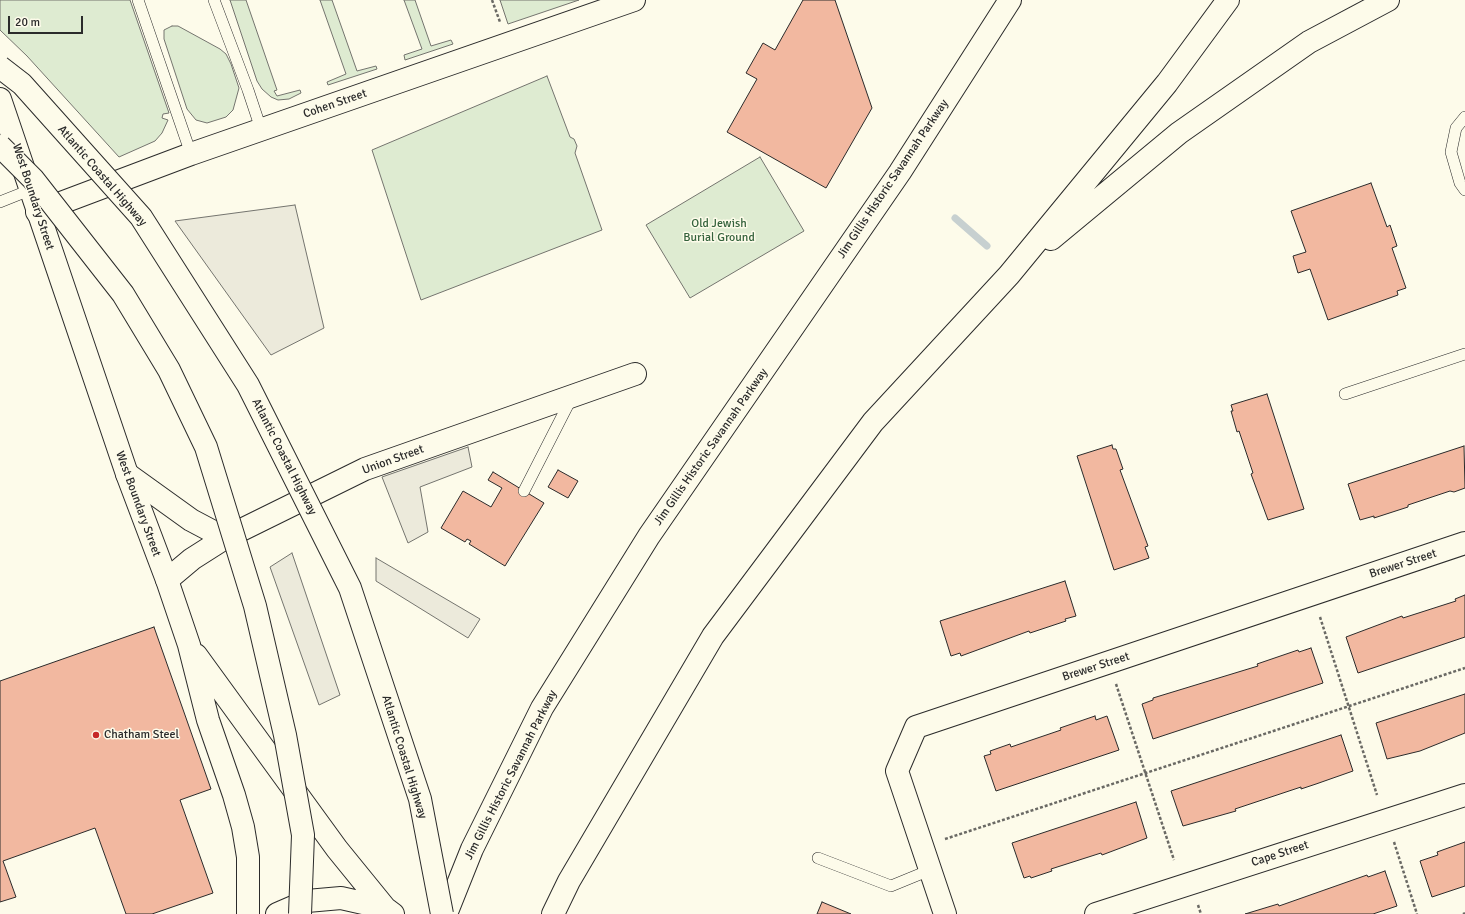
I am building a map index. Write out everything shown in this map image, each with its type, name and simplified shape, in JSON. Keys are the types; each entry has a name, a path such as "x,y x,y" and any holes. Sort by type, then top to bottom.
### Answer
{"main road":[{"name":"Cohen Street","path":"37,212 191,154 634,0"},
{"name":"Jim Gillis Historic Savannah Parkway","path":"446,914 472,849 542,708 649,536 900,172 1010,0"},
{"path":"553,914 569,881 712,636 874,422 1009,275 1167,83 1228,0"},
{"path":"1009,275 1179,132 1309,42 1388,0"},
{"name":"Atlantic Coastal Highway","path":"0,67 22,84 141,217 248,385 350,588 420,799 442,914"},
{"name":"West Boundary Street","path":"0,99 4,141 30,190 127,474 167,580 189,645 208,720 234,795 243,827 248,857 248,914"},
{"path":"4,141 124,294 169,370 206,447 255,606 285,735 303,836 300,914"},
{"name":"Union Street","path":"167,580 192,559 225,538 365,469 635,374"},
{"path":"127,474 191,520 225,538"},
{"name":"Brewer Street","path":"945,914 897,771 916,727 1465,543"},
{"path":"189,645 337,849 389,911"},
{"name":"Cape Street","path":"1096,914 1465,795"},
{"path":"277,914 307,901 340,898 389,911"}],"lane":[{"path":"138,0 191,154"},
{"path":"214,0 248,90 261,130"},
{"path":"1465,117 1456,128 1451,152 1460,183 1465,190"},
{"path":"0,202 30,190"},
{"path":"1345,394 1465,354"},
{"path":"524,491 572,396"},
{"path":"818,858 891,886 930,870"}],"path":[{"path":"1320,617 1377,795"},
{"path":"945,839 1465,668"},
{"path":"1116,684 1174,860"},
{"path":"1394,840 1417,914"},
{"path":"1198,904 1201,914"}],"green space":[{"path":"0,0 130,0 169,113 163,114 162,118 168,120 162,133 155,141 119,157 27,56 0,30"},
{"path":"230,0 246,0 277,90 274,91 277,96 300,90 301,93 289,99 278,100 271,97 262,89 257,81"},
{"path":"320,0 332,0 357,71 376,66 377,69 328,85 327,82 346,74"},
{"path":"404,0 415,0 431,46 451,40 453,44 405,60 404,55 422,49"},
{"path":"500,0 579,0 508,24"},
{"path":"172,26 178,26 220,49 226,54 239,88 233,110 226,117 207,123 196,120 187,109 164,39 164,30"},
{"path":"547,76 570,137 574,139 577,146 575,153 602,230 421,300 372,150"},
{"name":"Old Jewish Burial Ground","path":"760,157 804,231 690,298 646,225"}],"shaded area":[{"path":"295,205 324,328 271,355 175,221"},
{"path":"468,447 472,467 420,487 428,532 408,543 382,477"},
{"path":"292,553 340,695 319,705 270,567"},
{"path":"376,558 480,619 468,638 376,581"}],"building":[{"path":"803,0 835,0 872,108 826,188 727,132 757,79 746,73 763,43 775,50"},
{"path":"1371,183 1387,227 1390,225 1397,246 1392,248 1406,288 1397,291 1398,295 1328,320 1310,269 1298,273 1293,256 1306,252 1291,211"},
{"path":"1267,394 1304,509 1268,520 1251,474 1253,473 1239,431 1237,432 1231,411 1233,411 1231,405"},
{"path":"1112,445 1113,449 1116,449 1123,469 1120,470 1148,546 1145,547 1149,558 1114,570 1077,456"},
{"path":"1464,446 1465,488 1454,492 1450,491 1374,518 1374,516 1360,520 1348,484"},
{"path":"558,470 578,481 568,498 548,487"},
{"path":"493,472 544,503 505,566 469,544 471,541 467,539 465,542 441,528 463,491 491,507 502,488 488,480"},
{"path":"1065,581 1076,616 1065,619 1066,621 1030,633 1029,631 961,656 960,653 951,656 940,621"},
{"path":"1465,595 1465,637 1358,673 1346,637 1402,616 1403,618 1456,601 1455,599"},
{"name":"Chatham Steel","path":"154,627 211,789 180,800 213,893 152,914 126,914 95,828 3,861 16,897 0,902 0,681"},
{"path":"1311,648 1323,683 1153,739 1142,704 1153,700 1153,698 1258,666 1257,664 1298,650 1299,652"},
{"path":"1465,694 1465,733 1420,751 1387,759 1376,723"},
{"path":"1095,716 1096,720 1107,716 1119,750 996,791 984,756 991,754 990,751 1010,744 1011,747 1061,730 1060,728"},
{"path":"1341,735 1353,771 1235,809 1236,811 1183,826 1171,791"},
{"path":"1136,802 1147,838 1102,855 1101,853 1051,869 1052,871 1031,878 1030,876 1024,878 1012,843"},
{"path":"1465,842 1465,886 1432,897 1420,861 1438,855 1437,852"},
{"path":"1385,871 1397,906 1373,914 1245,914 1278,904 1279,906 1367,875 1368,877"},
{"path":"822,902 851,914 817,914"}],"waterway":[{"path":"955,218 987,246"}],"place":[{"name":"Chatham Steel","path":"96,735"}]}
